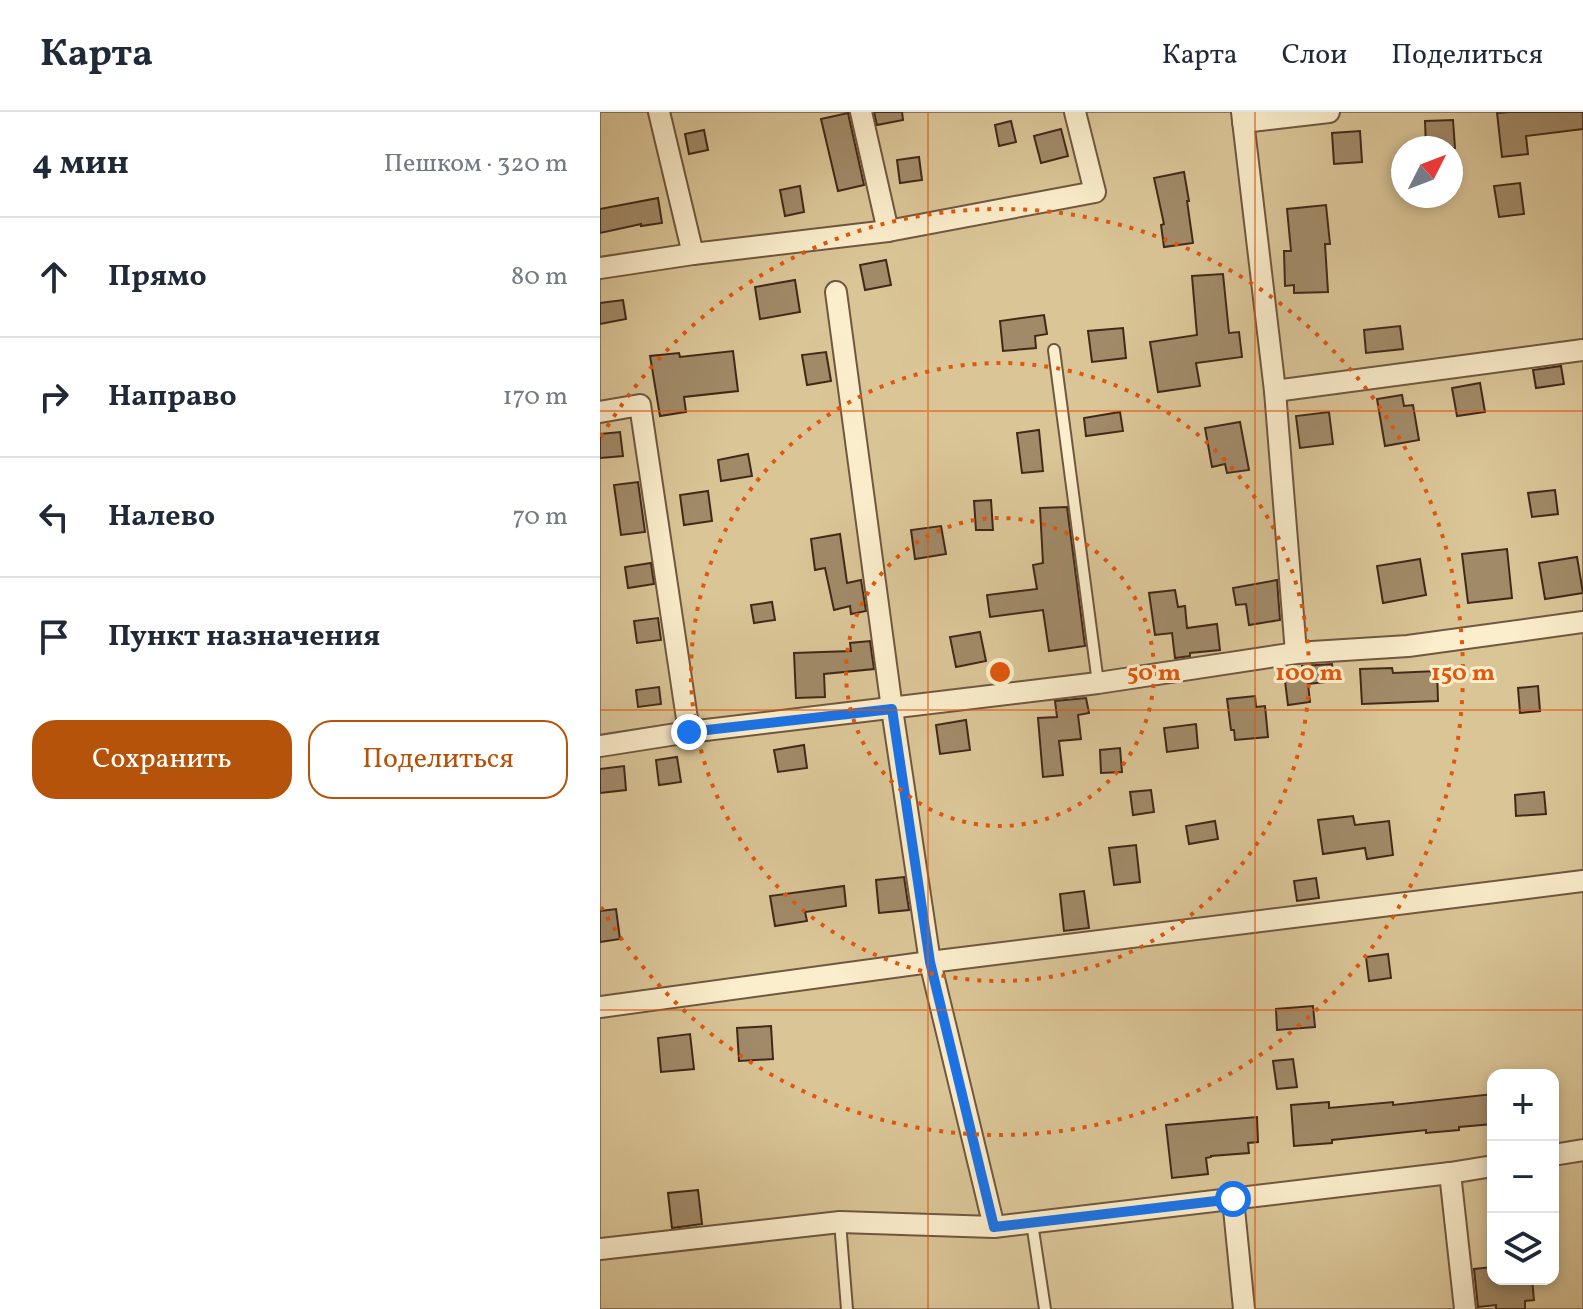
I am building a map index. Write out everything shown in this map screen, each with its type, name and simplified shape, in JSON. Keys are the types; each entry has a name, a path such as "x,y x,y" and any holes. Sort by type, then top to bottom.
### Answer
{"street":[{"path":"659,112 693,254"},
{"path":"861,112 888,231"},
{"path":"600,268 888,231 1095,192 1075,112"},
{"path":"1296,653 1275,391 1242,117 1329,112"},
{"path":"836,292 892,709 930,962 994,1227"},
{"path":"1275,391 1583,350"},
{"path":"600,412 640,405 689,732"},
{"path":"600,746 689,732 1098,683 1296,653 1408,646 1583,622"},
{"path":"600,1007 930,962 1583,881"},
{"path":"1559,1154 1583,1150"},
{"path":"600,1249 840,1222 994,1227 1487,1167"},
{"path":"1450,1173 1465,1309"},
{"path":"1233,1199 1244,1309"}],"lane":[{"path":"1054,350 1098,683"},
{"path":"840,1222 847,1309"},
{"path":"1032,1223 1045,1309"}],"shaded area":[{"path":"600,112 1583,112 1583,1309 600,1309"}],"building":[{"path":"874,112 902,112 903,120 877,125"},
{"path":"1583,112 1583,129 1526,136 1528,154 1502,157 1497,113"},
{"path":"848,113 864,185 838,191 821,119"},
{"path":"1453,120 1454,136 1426,136 1425,121"},
{"path":"1011,121 1016,142 999,146 995,125"},
{"path":"1061,129 1068,156 1041,163 1034,136"},
{"path":"704,130 708,150 689,154 685,134"},
{"path":"1360,131 1362,162 1334,164 1332,133"},
{"path":"919,157 922,180 900,183 897,160"},
{"path":"1184,172 1193,243 1164,247 1161,225 1164,224 1154,178"},
{"path":"1520,183 1524,214 1499,217 1494,186"},
{"path":"800,186 804,212 785,216 780,190"},
{"path":"658,198 662,223 600,233 600,209"},
{"path":"1326,205 1330,244 1325,244 1328,292 1294,293 1294,285 1285,286 1284,251 1291,251 1287,209"},
{"path":"886,260 891,285 865,290 860,265"},
{"path":"1223,274 1229,333 1239,332 1242,357 1196,363 1200,386 1158,392 1150,342 1197,335 1192,276"},
{"path":"795,280 800,312 760,319 755,287"},
{"path":"623,300 626,319 600,324 600,303"},
{"path":"1044,315 1047,334 1035,336 1036,348 1003,351 1000,321"},
{"path":"1400,326 1403,349 1366,353 1364,330"},
{"path":"1123,328 1126,358 1092,362 1088,331"},
{"path":"733,351 738,391 684,397 686,412 660,416 650,356 679,353 680,357"},
{"path":"826,352 831,381 807,385 802,355"},
{"path":"1561,366 1564,384 1536,388 1533,370"},
{"path":"1480,383 1485,412 1457,416 1452,388"},
{"path":"1402,395 1404,406 1413,405 1419,440 1385,446 1377,399"},
{"path":"1120,412 1123,431 1086,436 1084,418"},
{"path":"1329,412 1333,444 1300,448 1296,416"},
{"path":"1240,422 1249,470 1227,473 1225,464 1212,467 1205,428"},
{"path":"1039,430 1043,471 1022,473 1017,433"},
{"path":"620,432 623,456 600,458 600,434"},
{"path":"748,454 752,476 721,481 718,460"},
{"path":"638,482 645,532 621,535 614,485"},
{"path":"1555,490 1558,514 1532,517 1528,493"},
{"path":"708,491 712,521 684,525 680,495"},
{"path":"991,500 993,530 976,530 974,501"},
{"path":"1067,507 1085,646 1049,651 1043,610 990,617 987,595 1037,589 1033,565 1043,563 1040,508"},
{"path":"941,526 946,554 915,559 911,530"},
{"path":"840,534 847,583 861,580 866,611 851,614 850,606 834,610 825,568 815,570 811,539"},
{"path":"1507,549 1512,598 1468,603 1462,554"},
{"path":"1577,557 1583,593 1545,599 1539,563"},
{"path":"1420,559 1426,595 1383,603 1377,566"},
{"path":"651,563 654,584 628,588 625,567"},
{"path":"1277,580 1280,620 1249,625 1246,604 1236,605 1233,588"},
{"path":"1175,590 1178,607 1185,606 1187,628 1217,624 1220,650 1175,658 1172,633 1155,635 1149,593"},
{"path":"772,602 775,620 754,623 751,605"},
{"path":"658,618 661,640 637,643 634,621"},
{"path":"980,632 986,661 956,667 950,637"},
{"path":"870,641 874,669 824,674 825,697 796,698 794,653 851,651 850,643"},
{"path":"1332,664 1334,681 1308,684 1310,702 1288,705 1284,673 1302,670 1302,666"},
{"path":"1392,668 1393,673 1437,671 1438,701 1362,704 1360,669"},
{"path":"1538,686 1540,711 1520,713 1518,688"},
{"path":"659,687 661,704 638,707 636,690"},
{"path":"1255,696 1256,707 1265,706 1268,737 1235,740 1227,699"},
{"path":"1086,698 1089,713 1078,715 1081,739 1059,741 1063,775 1043,777 1038,718 1057,717 1055,701"},
{"path":"966,720 970,750 940,754 936,725"},
{"path":"1196,724 1198,748 1167,752 1164,728"},
{"path":"804,745 807,768 778,772 774,750"},
{"path":"1120,748 1122,772 1101,773 1100,750"},
{"path":"677,757 681,782 659,785 656,760"},
{"path":"624,766 626,790 600,793 600,769"},
{"path":"1151,790 1154,812 1133,815 1130,792"},
{"path":"1544,792 1546,814 1516,816 1515,795"},
{"path":"1353,816 1355,825 1389,821 1393,855 1367,859 1365,848 1323,854 1318,820"},
{"path":"1215,821 1218,839 1189,844 1186,826"},
{"path":"1136,845 1140,882 1114,885 1109,848"},
{"path":"904,877 909,910 879,913 876,880"},
{"path":"1316,878 1319,898 1297,901 1294,881"},
{"path":"844,886 846,906 805,912 807,921 775,926 770,896"},
{"path":"1084,891 1089,928 1064,931 1060,894"},
{"path":"616,909 620,939 600,942 600,911"},
{"path":"1388,954 1391,978 1369,981 1366,957"},
{"path":"1313,1006 1315,1027 1277,1030 1276,1009"},
{"path":"771,1026 773,1059 739,1061 737,1028"},
{"path":"690,1034 694,1069 661,1072 658,1038"},
{"path":"1293,1059 1297,1087 1277,1089 1273,1061"},
{"path":"1487,1095 1487,1125 1294,1146 1291,1105 1329,1102 1329,1108 1393,1102 1393,1105"},
{"path":"1257,1117 1258,1142 1248,1143 1249,1153 1211,1156 1206,1158 1208,1174 1172,1178 1166,1125"},
{"path":"698,1190 702,1224 672,1228 668,1193"},
{"path":"1487,1268 1487,1285 1533,1285 1534,1300 1525,1301 1525,1309 1496,1309 1496,1305 1478,1307 1474,1269"}],"route":[{"path":"689,732 892,709 930,962 994,1227 1233,1199"}]}
